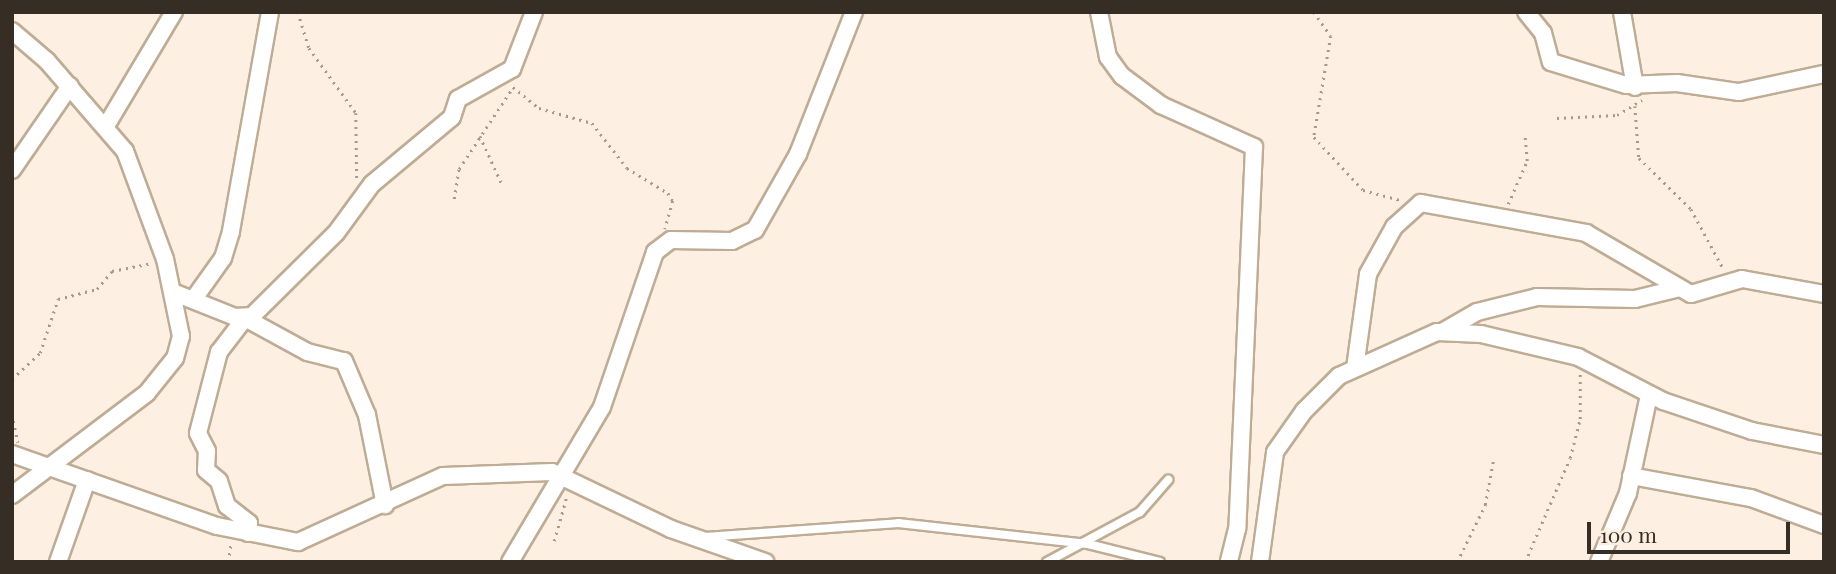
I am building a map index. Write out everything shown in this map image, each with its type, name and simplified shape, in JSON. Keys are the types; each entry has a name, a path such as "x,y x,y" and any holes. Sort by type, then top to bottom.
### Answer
{"street":[{"path":"106,126 174,12"},
{"path":"192,300 223,258 231,231 270,12"},
{"path":"240,531 249,523 227,506 219,481 206,470 207,451 198,433 219,352 245,318 293,279 356,201 452,117 458,99 508,82 517,64 534,12"},
{"path":"510,562 565,477 602,407 645,272 666,242 739,240 758,227 798,154 854,12"},
{"path":"1099,12 1108,57 1130,83 1161,105 1254,147 1237,529 1229,562"},
{"path":"1527,12 1544,33 1552,63 1635,87 1666,85 1739,92 1824,74"},
{"path":"1622,12 1635,87"},
{"path":"12,31 70,86 106,126 131,162 175,293 180,342 167,370 127,410 12,495"},
{"path":"12,170 70,86"},
{"path":"1355,368 1368,274 1394,227 1418,204 1507,214 1600,238 1676,289 1692,294 1728,281 1824,294"},
{"path":"1260,562 1276,449 1322,389 1355,368 1441,332 1477,312 1537,297 1636,299 1676,289"},
{"path":"175,293 245,318 307,352 344,361 367,415 385,505"},
{"path":"1441,332 1578,357 1649,395 1752,431 1824,445"},
{"path":"1599,562 1631,476 1649,395"},
{"path":"16,455 240,531 304,541 446,475 565,477 671,529 705,537 765,562"},
{"path":"1631,476 1751,498 1824,525"},
{"path":"58,562 87,480"}],"lane":[{"path":"1047,562 1088,544 1140,512 1168,480"},
{"path":"705,537 898,523 1088,544 1160,562"}],"path":[{"path":"298,12 309,48 356,113 356,201"},
{"path":"1314,12 1331,36 1314,137 1363,190 1418,204"},
{"path":"454,199 455,177 508,82 539,108 592,123 627,168 668,193 673,201 664,218 666,242"},
{"path":"1557,118 1611,116 1635,106 1666,85"},
{"path":"1635,106 1639,158 1691,209 1728,281"},
{"path":"480,136 502,184"},
{"path":"1507,214 1527,161 1525,137"},
{"path":"12,379 40,353 58,299 97,289 112,271 165,259"},
{"path":"1525,562 1577,434 1578,357"},
{"path":"12,414 16,455"},
{"path":"1457,562 1485,505 1493,462"},
{"path":"554,541 565,477"},
{"path":"228,562 240,531"}]}
